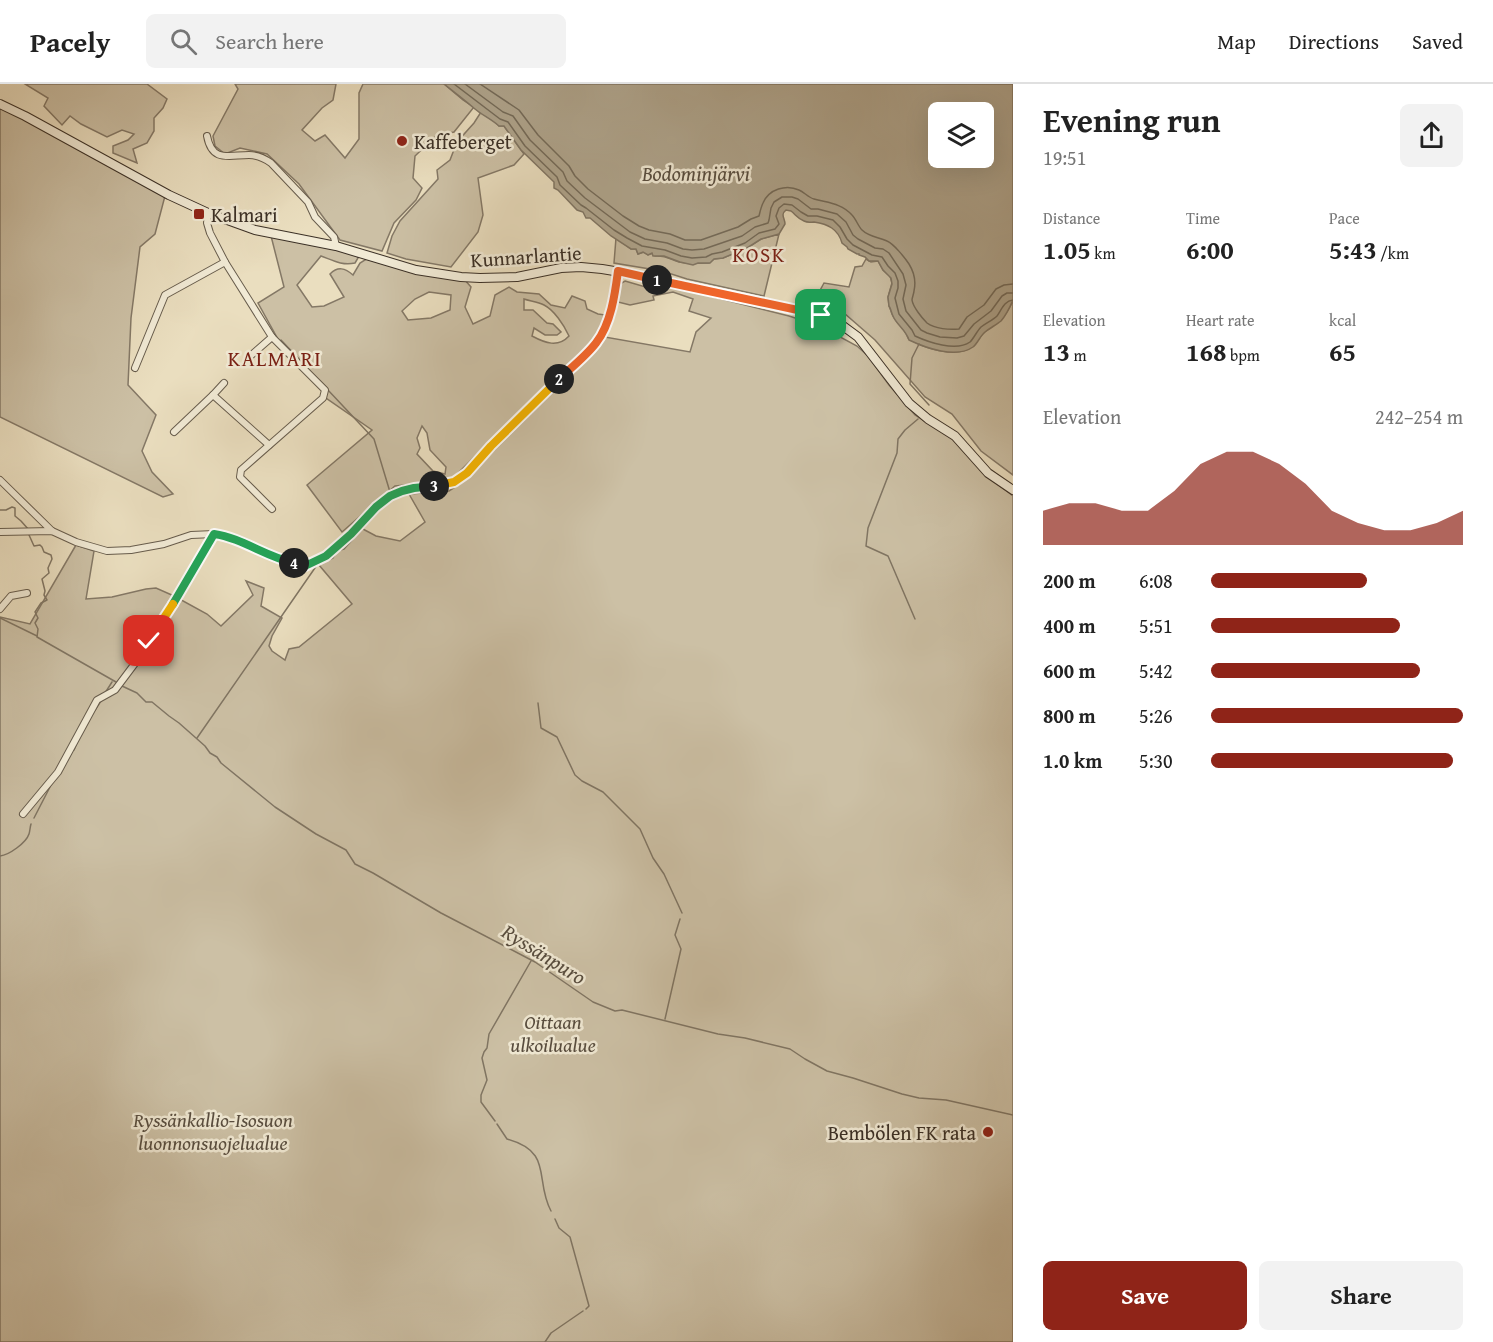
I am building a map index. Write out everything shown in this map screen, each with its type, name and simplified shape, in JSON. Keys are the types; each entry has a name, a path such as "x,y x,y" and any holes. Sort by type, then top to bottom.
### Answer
{"main road":[{"name":"Kunnarlantie","path":"0,104 146,183 208,213 255,230 336,246 416,270 461,277 517,277 561,268 581,267 618,271 821,315 839,323 858,337 909,403 955,436 988,473 1013,489"}],"street":[{"path":"207,136 216,154 227,157 256,155 271,163 308,202 315,217 334,237 336,246"},
{"path":"208,213 207,223 225,262 272,337 325,390 323,398 241,470 240,477 272,509"},
{"path":"135,368 165,295 225,262"},
{"path":"0,480 52,531 76,542 107,550 131,550 164,544 191,535 214,534 233,539 280,560 305,566 326,556 390,496 414,488 445,485 467,473 491,446 596,344 609,315 618,271"},
{"path":"248,358 272,337"},
{"path":"174,432 224,383"},
{"path":"213,395 269,445"},
{"path":"0,532 52,531"},
{"path":"23,814 58,772 98,700 115,690 136,662 214,534"},
{"path":"0,609 11,596 27,593"}],"green space":[{"path":"25,84 147,84 167,99 154,118 154,131 147,143 133,149 137,163 113,153 113,146 128,140 134,134 122,130 107,137 70,116 62,125 44,106 48,98"},
{"path":"235,84 336,84 333,100 322,108 302,130 315,141 325,135 345,158 359,139 359,93 363,84 444,84 474,107 454,132 436,136 415,156 413,178 422,188 416,200 394,223 382,251 340,240 299,184 267,154 240,148 225,154 215,146 213,136 238,89"},
{"path":"0,106 165,196 155,234 140,247 131,318 128,385 156,415 142,451 152,472 173,494 163,497 0,417"},
{"path":"481,112 499,126 504,126 524,154 514,165 478,178 483,215 478,232 451,267 406,259 387,253 400,221 438,179 437,170 450,160 457,142"},
{"path":"779,234 764,296 687,279 662,271 614,263 616,238 631,249 636,249 638,254 653,253 655,256 683,263 709,263 714,259 723,258 747,248 761,239"},
{"path":"271,236 356,254 358,258 355,263 350,264 321,256 297,285 312,307 324,306 344,297 330,274 342,269 353,275 360,263 368,258 464,279 471,287 465,307 473,324 490,316 495,295 509,287 517,292 539,294 551,305 565,308 572,296 585,301 587,309 606,315 594,340 457,474 448,481 395,486 342,532 307,485 372,430 326,398 326,387 279,341 258,303 284,287","holes":["429,292 451,295 450,310 431,318 408,320 402,311 415,299","524,299 544,305 558,318 569,336 556,343 542,341 532,336 534,328 545,335 557,335 561,332 533,310 524,310","422,426 427,433 430,450 446,467 445,474 433,471 417,454 420,448 417,438"]},
{"path":"866,259 871,262 878,261 890,276 892,283 888,297 889,306 908,338 930,348 956,352 970,348 1002,318 1013,300 1013,475 981,451 952,414 925,397 875,340 837,307 798,301 799,295 818,294 824,283 849,287 855,267 862,266"},
{"name":"Oittaan ulkoilualue","path":"625,281 649,288 662,284 789,316 820,326 857,346 868,356 915,415 953,439 987,476 1013,496 1013,1342 0,1342 0,617 30,624 76,545 94,551 86,599 112,597 156,588 207,614 221,626 253,595 246,581 264,588 261,606 282,618 269,646 285,660 289,649 299,647 352,604 319,565 361,528 376,536 400,541 425,522 409,494 449,491 460,484 591,355 605,337 690,352 696,332 711,318 689,311 693,299 673,292 653,296 654,300 630,305 614,301 620,284"}],"water":[{"name":"Bodominjärvi","path":"444,84 1013,84 1013,300 1001,321 985,332 973,347 950,352 916,343 909,340 893,316 888,297 892,284 891,278 878,261 869,261 848,249 835,231 828,226 805,222 791,211 786,210 783,215 785,224 779,234 761,239 747,248 723,258 714,259 710,263 693,265 664,256 653,256 652,253 638,254 636,249 631,249 611,236 590,218 586,218 583,212 577,210 554,188 554,182 521,150 504,126 499,126"}],"waterway":[{"path":"281,340 299,359"},
{"path":"919,344 912,358 910,384 929,405"},
{"path":"327,389 374,439 390,492"},
{"path":"915,619 888,556 866,546 868,528 897,453 898,439 918,419"},
{"path":"197,738 317,565 333,558 337,551 344,549 386,503"},
{"name":"Ryssänpuro","path":"0,510 15,508 15,516 29,530"},
{"name":"Ryssänpuro","path":"29,535 34,546 40,545 44,552 51,555 52,559 48,568 49,573 42,579 47,600 41,603 35,612 38,618 35,623 38,629 37,637 116,682"},
{"path":"0,618 37,636"},
{"path":"105,693 112,682"},
{"name":"Ryssänpuro","path":"122,686 137,693 146,702 152,702 179,723 221,763 275,807 316,834 346,850 355,864 441,913 535,962 593,1002 615,1011 622,1010 790,1049 827,1071 902,1094 946,1100 1013,1115"},
{"path":"95,710 101,701"},
{"path":"538,703 541,728 557,737 575,775 603,792 640,829 682,913"},
{"path":"85,728 91,716"},
{"path":"74,750 78,740"},
{"path":"34,818 51,785"},
{"path":"0,856 21,845 29,834 31,824"},
{"path":"665,1019 681,949 675,935 680,919"},
{"path":"495,1121 481,1102 481,1095 487,1080 482,1058 487,1048 489,1034 531,961"},
{"path":"497,1124 507,1139 522,1145 537,1159 551,1211"},
{"path":"555,1219 559,1228 570,1237 589,1306 586,1309"},
{"path":"545,1342 551,1333 583,1311"}],"place":[{"name":"Kaffeberget","path":"402,141"},
{"name":"Kalmari","path":"199,214"},
{"name":"Bembölen FK rata","path":"988,1132"}],"district":[{"name":"KOSK","path":"759,254"},
{"name":"KALMARI","path":"275,358"}],"route":[{"path":"149,641 214,534 233,539 280,560 305,566 326,556 390,496 414,488 445,485 467,473 491,446 596,344 609,315 618,271 821,315"}],"park label":[{"name":"Ryssänkallio-Isosuon luonnonsuojelualue","path":"213,1130"}]}
